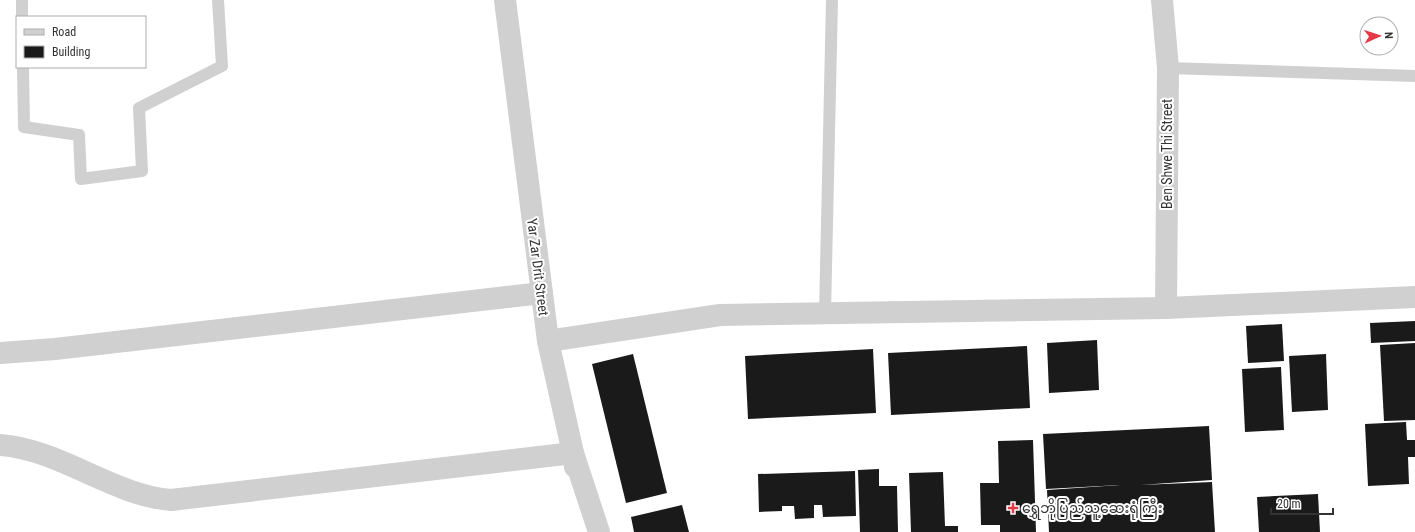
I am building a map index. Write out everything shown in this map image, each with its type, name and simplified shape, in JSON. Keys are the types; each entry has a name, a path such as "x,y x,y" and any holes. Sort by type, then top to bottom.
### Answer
{"street":[{"name":"Yar Zar Drit Street","path":"504,0 548,341 573,453 582,532"},
{"name":"Ben Shwe Thi Street","path":"1162,0 1168,68 1166,308"},
{"path":"0,353 55,350 542,294"},
{"path":"548,341 720,315 1166,308 1415,297"},
{"path":"0,445 41,454 151,498 171,500 573,453 599,532"}],"lane":[{"path":"22,0 22,16"},
{"path":"23,68 24,127 79,135 81,179 142,171 139,108 222,66 218,0"},
{"path":"825,313 832,0"},
{"path":"1168,68 1415,76"}],"building":[{"path":"1415,321 1415,341 1371,343 1370,323"},
{"path":"1282,324 1284,361 1248,363 1246,326"},
{"path":"1097,340 1099,390 1049,393 1047,343"},
{"path":"1415,343 1415,420 1384,421 1380,345"},
{"path":"1027,346 1030,408 891,415 888,353"},
{"path":"873,349 876,413 748,419 745,356"},
{"path":"633,354 667,493 626,503 592,364"},
{"path":"1326,354 1328,410 1292,412 1289,356"},
{"path":"1281,367 1284,430 1245,432 1242,369"},
{"path":"1406,422 1407,440 1415,440 1415,457 1408,457 1409,484 1368,486 1365,424"},
{"path":"1209,426 1212,480 1140,485 1212,482 1215,532 1049,532 1047,490 1120,485 1046,489 1043,434"},
{"path":"1033,440 1036,532 1000,532 1000,525 981,525 980,483 999,483 998,441"},
{"path":"879,469 879,486 897,486 898,532 860,532 858,470"},
{"path":"855,471 856,516 823,517 822,505 814,505 814,518 795,519 794,506 782,506 782,511 759,512 758,474"},
{"path":"943,472 945,526 958,526 958,532 911,532 909,473"},
{"path":"1318,494 1320,532 1259,532 1257,497"},
{"path":"682,505 689,532 634,532 631,517"}],"place":[{"name":"ရွှေဘိုပြည်သူ့ဆေးရုံကြီး","path":"1013,508"}]}
